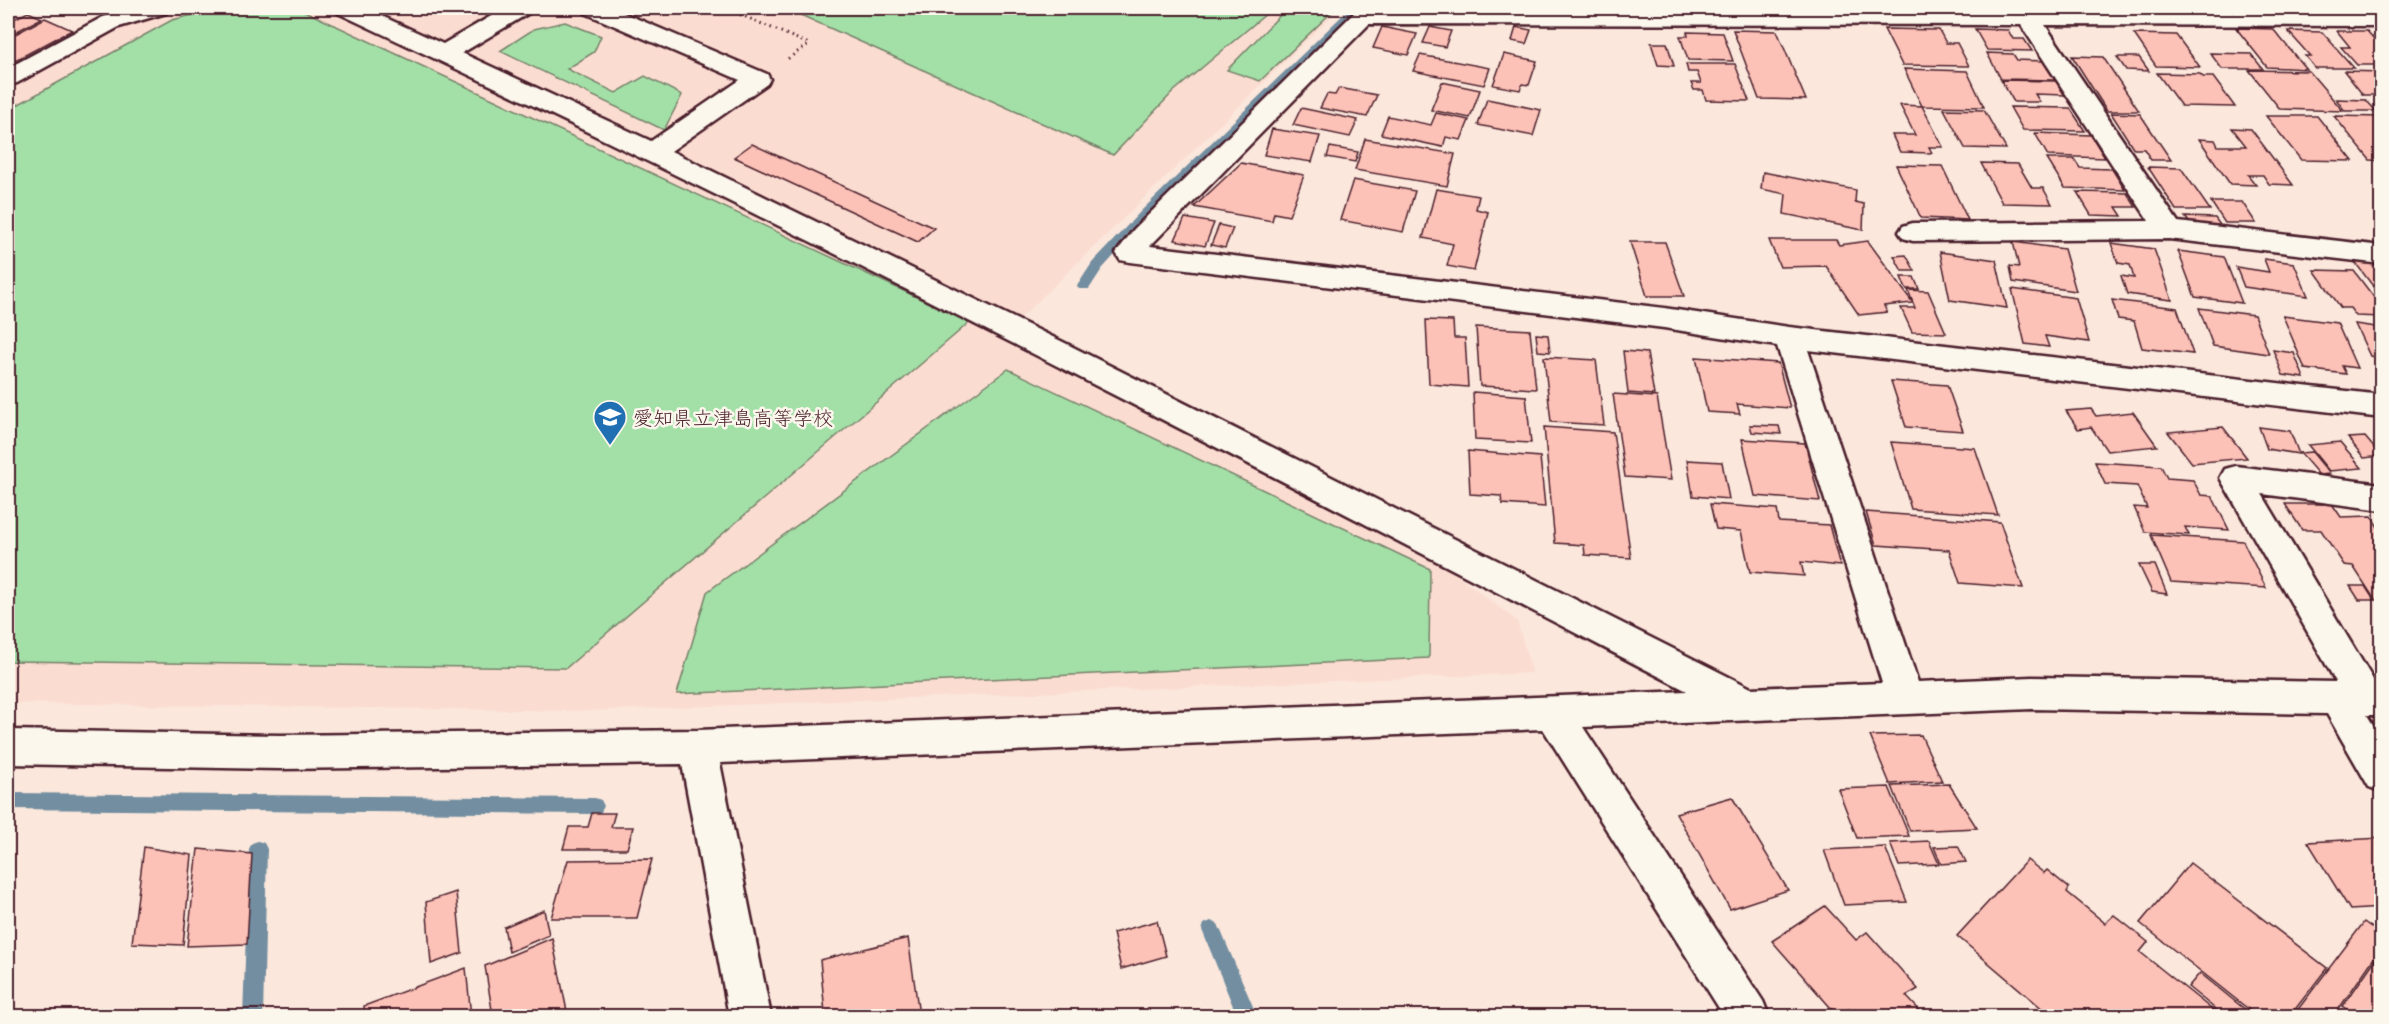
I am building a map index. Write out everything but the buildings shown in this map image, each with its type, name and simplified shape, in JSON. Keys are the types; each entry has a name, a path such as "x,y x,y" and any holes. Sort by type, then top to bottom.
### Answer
{"street":[{"path":"8,78 111,22 158,8"},
{"path":"346,8 445,53 944,294 1748,705"},
{"path":"445,53 521,8"},
{"path":"593,8 758,79"},
{"path":"2377,24 1368,12 1144,235 1130,253 1664,318 1789,337 2382,407"},
{"path":"2029,19 2169,230"},
{"path":"652,152 758,79"},
{"path":"1913,232 2169,230 2382,255"},
{"path":"1789,337 1905,699"},
{"path":"2382,497 2236,478 2361,698 2382,775"},
{"path":"8,747 280,752 698,747 2032,693 2361,698"},
{"path":"1553,713 1748,1017"},
{"path":"698,747 750,1017"}],"path":[{"path":"725,8 809,44 758,79"}],"shaded area":[{"name":"愛知県立津島高等学校","path":"122,8 1340,8 999,339 1428,553 1517,621 1532,673 586,711 8,703 8,72"},
{"path":"1388,8 2382,8 2381,12 1385,11"}],"green space":[{"path":"221,8 298,8 970,322 566,668 8,661 8,110 172,20"},
{"path":"785,8 1273,8 1173,92 1113,155"},
{"path":"1287,8 1336,8 1260,81 1227,70"},
{"path":"565,22 601,36 594,52 567,69 616,93 645,76 682,95 664,130 500,51 534,29"},
{"path":"1008,369 1430,569 1429,658 677,694 707,592"}],"waterway":[{"path":"1084,286 1097,266 1146,213 1356,8"},
{"path":"8,801 595,806"},
{"path":"253,1016 258,849"},
{"path":"1211,930 1247,1016"}],"place":[{"name":"愛知県立津島高等学校","path":"610,446"}]}
